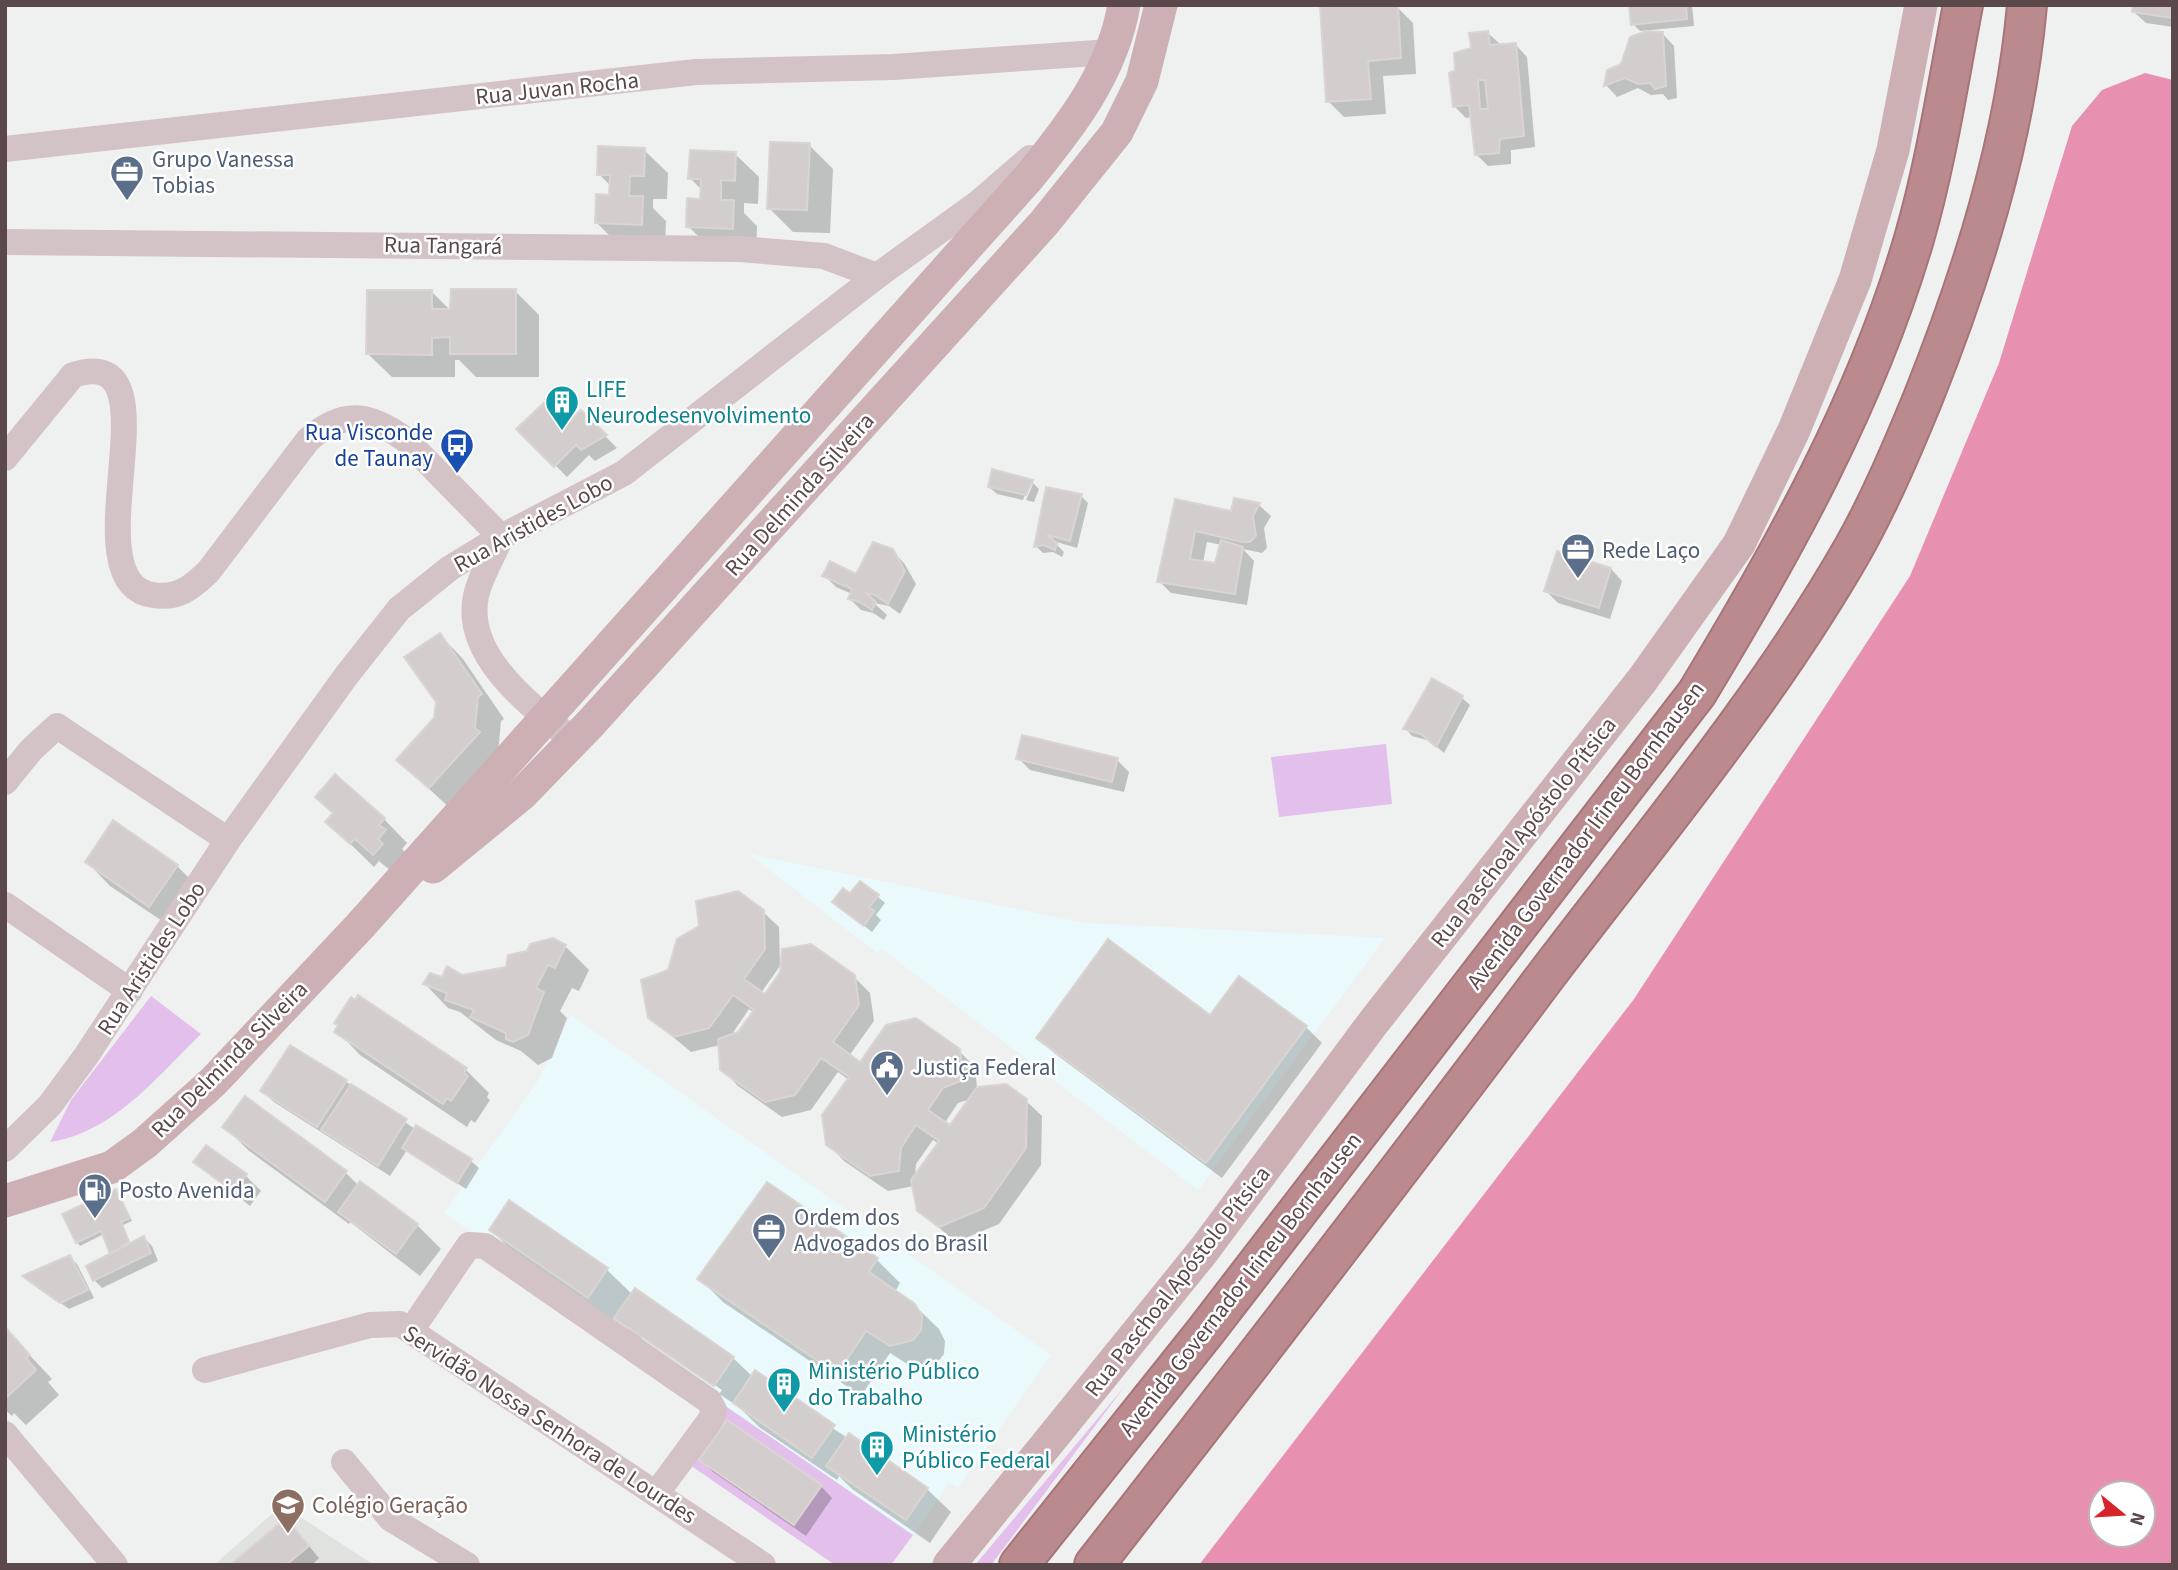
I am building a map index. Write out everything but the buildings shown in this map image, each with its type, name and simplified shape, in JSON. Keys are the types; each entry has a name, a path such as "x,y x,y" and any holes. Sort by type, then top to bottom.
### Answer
{"highway":[{"name":"Avenida Governador Irineu Bornhausen","path":"1019,1565 1205,1332 1697,693 1744,615 1845,425 1884,330 1915,238 1963,5"},
{"path":"1094,1565 1381,1196 1764,687 1854,548 1904,446 1944,346 1978,248 2008,127 2027,5"}],"main road":[{"name":"Rua Delminda Silveira","path":"5,1201 112,1167 145,1143 213,1082 360,926 884,342 1065,133 1094,90 1110,52 1124,5"},
{"name":"Rua Delminda Silveira","path":"360,926 505,810 574,741 1044,223 1117,132 1142,81 1161,5"},
{"name":"Rua Paschoal Apóstolo Pítsica","path":"949,1565 1204,1250 1374,1023 1643,679 1739,544 1794,430 1855,280 1892,150 1921,5"}],"street":[{"name":"Rua Juvan Rocha","path":"5,149 696,72 893,67 1110,52"},
{"name":"Rua Aristides Lobo","path":"5,1149 50,1105 130,991 229,840 386,624 425,586 501,537 624,473 877,276 978,202 1056,136 1065,133"},
{"name":"Rua Tangará","path":"5,242 740,248 824,256 877,276"},
{"path":"5,458 73,375 88,370 100,372 114,382 124,400 126,420 116,535 119,560 133,586 147,594 168,597 191,589 208,572 308,440 322,428 342,418 360,417 376,423 406,440 501,537 476,596 475,626 490,660 546,717 574,741"},
{"path":"5,782 31,750 57,726 229,840"},
{"path":"5,905 130,991"},
{"path":"412,1329 469,1245 485,1246 709,1401 713,1410 711,1419 656,1494"},
{"name":"Servidão Nossa Senhora de Lourdes","path":"205,1370 370,1325 387,1323 412,1329 763,1565"},
{"path":"5,1434 115,1565"},
{"path":"344,1462 391,1518 467,1565"}],"shaded area":[{"path":"2145,73 2173,80 2173,1565 1199,1565 1634,999 1910,576 1999,363 2072,126 2102,90"},
{"path":"1386,744 1392,804 1279,817 1271,757"},
{"path":"749,854 1085,923 1385,938 1198,1190 882,949 877,953"},
{"path":"151,996 201,1034 151,1084 114,1115 73,1136 50,1142 71,1100"},
{"name":"Ordem dos Advogados do Brasil","path":"571,1015 1051,1355 958,1488 949,1483 913,1535 444,1213 536,1084"},
{"path":"1125,1386 991,1565 975,1565"},
{"path":"727,1407 913,1535 891,1565 835,1565 687,1463"},
{"name":"Colégio Geração","path":"282,1505 374,1565 214,1565"}],"place":[{"name":"Grupo Vanessa Tobias","path":"127,202"},
{"name":"LIFE Neurodesenvolvimento","path":"562,432"},
{"name":"Rua Visconde de Taunay","path":"457,475"},
{"name":"Rede Laço","path":"1578,580"},
{"name":"Justiça Federal","path":"887,1097"},
{"name":"Posto Avenida","path":"95,1220"},
{"name":"Ordem dos Advogados do Brasil","path":"769,1260"},
{"name":"Ministério Público do Trabalho","path":"784,1414"},
{"name":"Ministério Público Federal","path":"877,1477"},
{"name":"Colégio Geração","path":"288,1535"}]}
